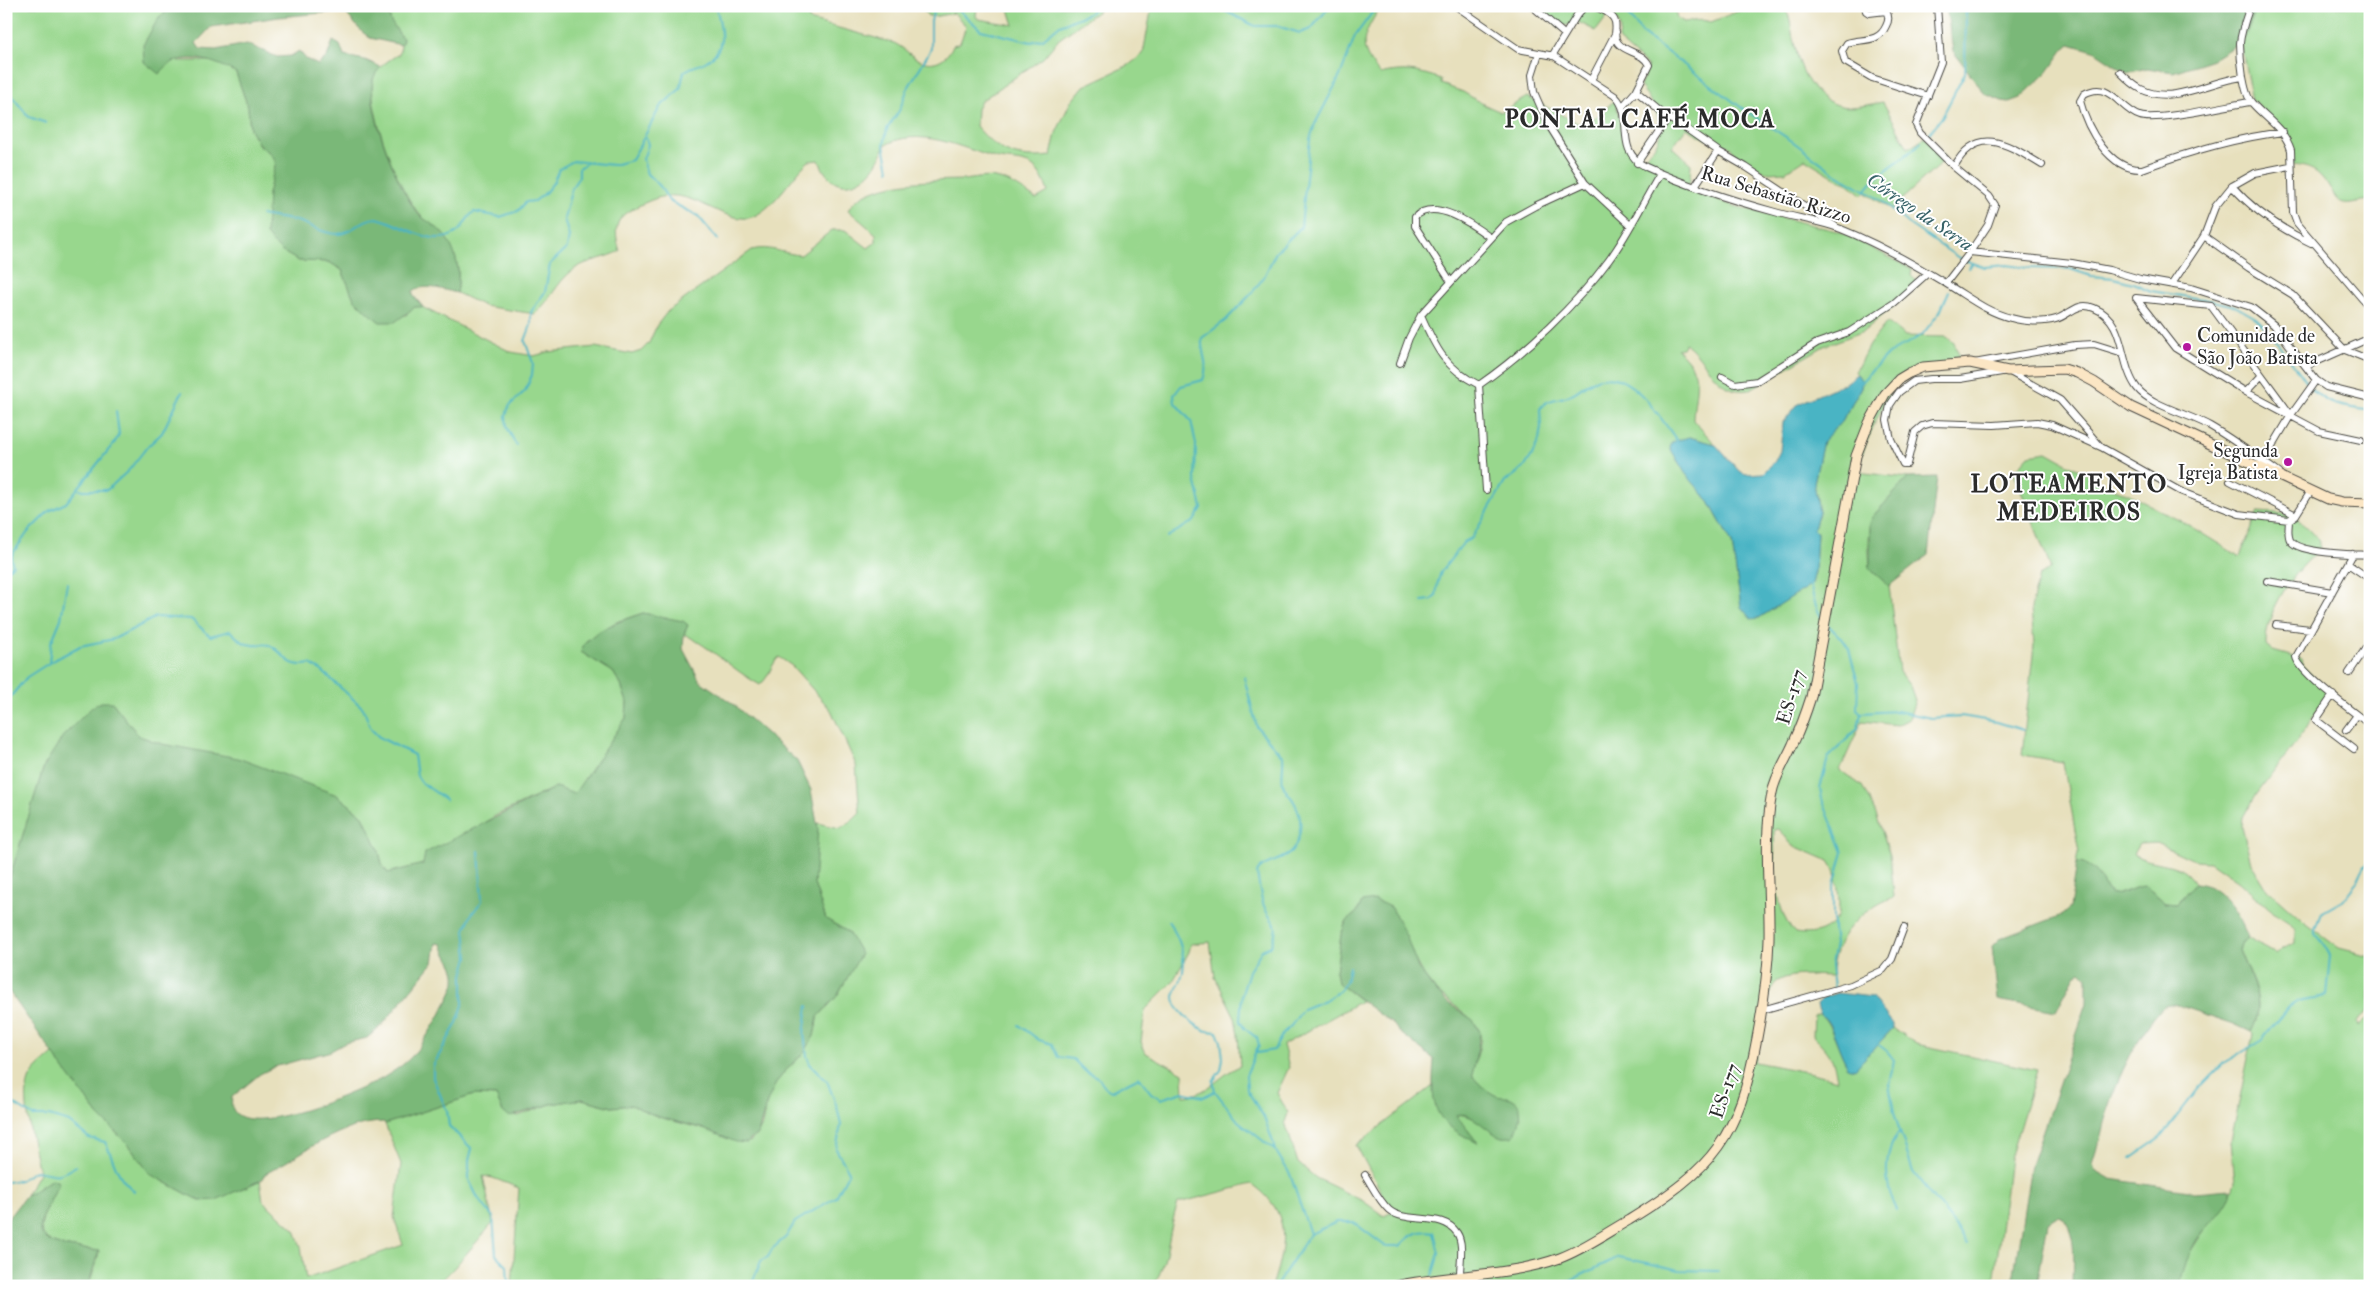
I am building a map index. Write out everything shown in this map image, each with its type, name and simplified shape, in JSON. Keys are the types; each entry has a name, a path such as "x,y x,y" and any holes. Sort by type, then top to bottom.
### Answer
{"main road":[{"name":"ES-177","path":"1396,1286 1427,1279 1537,1265 1581,1248 1656,1203 1686,1181 1724,1140 1739,1111 1750,1079 1762,1010 1769,942 1768,834 1772,791 1803,721 1811,697 1856,456 1869,423 1885,394 1899,379 1924,368 1970,364 2008,371 2064,368 2077,372 2131,407 2264,465 2290,481 2328,499 2342,502 2370,503"}],"street":[{"path":"1456,6 1518,49 1528,53 1552,56 1615,96 1622,106 1629,152 1637,163 1668,118"},
{"path":"1532,6 1564,34"},
{"path":"1552,56 1564,34 1585,6"},
{"path":"1591,80 1617,26 1615,19 1593,6"},
{"path":"1865,6 1866,12 1869,14 1881,10 1886,11 1888,23 1884,31 1874,39 1847,43 1842,52 1845,62 1872,78 1928,96"},
{"path":"1937,6 1940,62 1928,96 1916,121 1917,129 1954,167 1989,196 1995,205 1988,224 1946,283"},
{"path":"2250,6 2240,42 2243,77 2250,102 2283,132 2291,150 2290,166 2293,212 2297,224 2312,244 2338,269 2370,308"},
{"path":"1616,31 1619,44 1645,59 1649,65 1636,91 1622,106"},
{"path":"1540,53 1532,74 1534,92 1548,124 1585,183 1630,225"},
{"path":"2120,72 2142,90 2155,94 2192,91 2223,80 2243,77"},
{"path":"2250,102 2151,118 2132,112 2112,94 2100,89 2084,94 2080,101 2101,144 2110,156 2122,166 2133,170 2142,169 2220,143 2283,132"},
{"path":"1636,91 1668,118 1718,151 1746,166 1839,228"},
{"path":"1954,167 1961,155 1969,148 1984,141 1998,142 2012,147 2042,165"},
{"path":"1695,186 1718,151"},
{"name":"Rua Sebastião Rizzo","path":"1637,163 1660,174 1727,198 1839,228 1946,283 1985,309 2013,319 2055,320 2080,306 2095,308 2115,326 2122,344 2128,373 2146,398 2210,426 2264,465"},
{"path":"2172,284 2204,236 2210,216 2232,186 2255,173 2290,166"},
{"path":"1479,385 1500,371 1536,339 1583,291 1610,259 1660,174"},
{"path":"1400,363 1409,338 1421,315 1506,222 1535,206 1585,183"},
{"path":"2232,186 2247,203 2295,236 2312,244"},
{"path":"1451,282 1415,226 1415,217 1421,211 1434,209 1466,220 1491,238"},
{"path":"2204,236 2249,268 2294,295 2344,350 2370,360"},
{"path":"1968,254 2072,263 2192,288 2251,307 2274,325 2316,380 2326,387 2370,398"},
{"path":"1722,377 1735,384 1757,381 1817,343 1849,332 1894,302 1928,274"},
{"path":"2291,415 2211,306 2136,298 2175,348 2246,392 2319,432 2361,440"},
{"path":"1421,315 1436,349 1459,375 1479,385"},
{"path":"2307,366 2370,338"},
{"path":"1970,364 2075,345 2094,344 2123,353"},
{"path":"2102,447 2060,400 2008,371 1960,379 1914,381 1899,392 1890,405 1887,420 1891,439 1902,464 1907,464 1915,432 1922,426 1932,424 1994,426 2037,422 2052,425 2102,447 2180,491 2210,504 2239,514 2290,520"},
{"path":"2246,392 2261,376"},
{"path":"2264,465 2291,415 2316,380"},
{"path":"1479,385 1486,490"},
{"path":"2230,481 2296,515"},
{"path":"2311,491 2296,515 2290,520 2288,536 2294,545 2300,548 2370,555"},
{"path":"2353,554 2296,656 2297,661 2333,695 2370,725"},
{"path":"2348,564 2370,579"},
{"path":"2267,581 2332,592"},
{"path":"2276,625 2310,630"},
{"path":"2349,673 2369,644"},
{"path":"2333,695 2316,720 2354,749"},
{"path":"2346,730 2357,715"},
{"path":"1762,1010 1851,985 1883,970 1892,959 1904,927"},
{"path":"1365,1175 1389,1210 1397,1214 1444,1223 1458,1233 1461,1243 1459,1276 1461,1286"}],"green space":[{"path":"6,6 175,6 159,17 173,61 216,61 236,73 248,107 250,129 259,145 270,153 276,162 268,194 281,251 299,261 329,262 342,270 354,299 380,322 406,315 415,307 420,306 511,352 534,356 548,352 595,347 632,354 641,351 649,343 657,325 668,311 752,250 770,249 801,255 832,230 845,230 868,248 876,242 876,234 848,210 857,200 869,192 884,187 918,182 987,177 1001,179 1022,189 1036,199 1048,192 1040,174 1028,164 995,158 940,140 911,138 897,140 884,146 880,158 873,169 854,183 844,184 834,181 826,173 819,160 809,161 773,202 757,215 748,218 728,215 696,201 676,196 666,196 644,203 629,211 620,219 616,234 620,251 573,270 562,280 535,314 484,306 457,293 458,269 453,251 444,236 421,216 412,205 395,171 380,131 373,94 374,76 379,68 399,54 403,39 391,22 386,6 807,6 809,20 894,43 921,61 936,62 948,54 953,45 960,43 966,26 954,13 928,16 920,6 977,6 976,16 978,19 1014,25 1008,6 1105,6 1058,40 1043,58 981,101 977,109 976,126 992,143 1009,153 1039,157 1051,156 1056,133 1070,103 1084,86 1129,65 1143,54 1152,6 1381,6 1364,40 1367,55 1380,74 1404,71 1433,76 1441,79 1441,84 1463,92 1501,112 1527,97 1585,127 1615,100 1624,138 1634,156 1644,158 1657,142 1660,128 1653,105 1640,86 1648,66 1618,40 1620,28 1618,22 1609,14 1596,31 1576,21 1572,24 1558,27 1537,6 1674,6 1677,18 1684,22 1702,20 1711,22 1751,6 1782,6 1789,17 1795,49 1802,70 1807,80 1821,96 1830,102 1846,107 1883,102 1908,148 1925,137 1946,159 1891,209 1864,192 1862,195 1845,181 1841,181 1805,159 1785,172 1769,173 1737,158 1731,148 1725,144 1706,139 1686,128 1672,147 1691,164 1689,190 1734,206 1841,232 1912,269 1911,276 1920,284 1864,331 1824,346 1749,390 1737,390 1720,382 1685,343 1682,348 1677,349 1686,358 1695,374 1696,390 1693,420 1715,444 1689,437 1676,459 1708,500 1732,543 1741,607 1759,618 1812,583 1815,572 1817,532 1814,529 1819,512 1814,483 1823,441 1841,422 1861,388 1859,376 1855,372 1869,345 1887,322 1905,336 1947,337 1954,343 1962,362 1919,371 1909,375 1900,382 1877,419 1864,448 1857,472 1908,478 1874,515 1870,528 1869,549 1870,569 1889,586 1899,672 1910,686 1915,700 1909,719 1897,725 1862,721 1840,770 1862,786 1876,814 1890,855 1894,897 1870,909 1850,927 1837,949 1833,962 1832,976 1791,976 1778,981 1773,986 1762,1018 1755,1062 1837,1080 1830,1055 1813,1036 1814,1016 1819,1014 1831,1030 1848,1067 1855,1068 1893,1028 1916,1044 2037,1070 2010,1158 1995,1275 1990,1286 1443,1286 1441,1283 1424,1286 1272,1286 1282,1243 1280,1218 1274,1206 1265,1195 1252,1184 1178,1203 1164,1261 1156,1282 1164,1286 512,1286 519,1188 483,1176 493,1223 436,1286 88,1286 99,1251 61,1246 45,1238 41,1231 43,1217 59,1182 52,1179 26,1195 39,1173 28,1113 27,1089 33,1073 53,1054 99,1116 129,1145 150,1174 200,1201 237,1191 260,1180 263,1201 295,1230 301,1247 306,1279 403,1245 394,1217 401,1164 385,1124 474,1095 496,1096 503,1112 518,1116 551,1104 582,1099 612,1107 631,1105 659,1117 750,1142 758,1133 762,1125 767,1102 775,1085 784,1072 799,1058 814,1036 818,1017 837,996 848,932 826,919 814,884 817,823 840,828 860,813 856,765 831,710 792,666 779,657 760,685 684,634 688,625 643,613 616,622 587,640 581,652 613,672 621,685 627,702 626,718 574,795 556,787 495,816 424,864 388,873 383,867 378,848 363,816 337,795 296,781 139,736 112,702 44,766 6,890","holes":["1779,829 1792,845 1829,861 1832,866 1838,887 1839,915 1826,929 1815,933 1802,934 1795,933 1788,924 1779,899 1777,885 1774,830","1362,902 1392,908 1414,959 1425,978 1437,992 1471,1019 1479,1030 1480,1046 1472,1075 1489,1092 1514,1101 1517,1104 1521,1117 1503,1137 1468,1116 1456,1115 1477,1142 1460,1133 1440,1113 1436,1104 1433,1086 1356,1145 1392,1212 1384,1216 1363,1201 1316,1178 1298,1163 1285,1122 1288,1113 1277,1093 1289,1067 1283,1045 1361,1001 1338,983 1336,971 1341,935 1346,922 1357,912","1210,942 1215,977 1235,1017 1240,1066 1200,1092 1184,1096 1183,1073 1146,1053 1141,1042 1145,1010 1172,983 1189,952 1191,944"]},
{"path":"175,6 386,6 391,22 403,39 401,45 370,38 361,31 344,11 279,17 211,27 196,43 200,49 216,50 247,44 277,57 291,56 299,51 306,59 318,65 327,57 333,41 340,45 344,56 365,60 381,67 374,78 372,93 386,151 403,190 412,205 420,216 443,233 456,257 457,293 435,288 418,289 413,291 413,295 423,307 415,307 395,322 380,322 354,299 342,270 329,262 299,261 281,251 266,235 268,194 276,162 270,153 259,145 250,129 248,107 236,73 207,61 183,59 173,62 159,74 144,62 143,45 159,17"},
{"path":"1946,6 2257,6 2246,34 2234,46 2213,59 2173,72 2147,68 2127,73 2094,51 2070,44 2064,49 2047,73 2020,98 2009,102 1985,94 1953,51"},
{"path":"2257,6 2370,6 2370,201 2343,203 2336,199 2326,183 2314,171 2292,165 2291,139 2252,101 2240,40 2246,34"},
{"path":"2047,452 2113,489 2127,493 2190,526 2240,557 2258,512 2285,514 2297,519 2311,531 2320,545 2321,549 2301,568 2283,592 2271,618 2266,645 2273,651 2301,659 2302,665 2328,692 2306,729 2254,798 2243,817 2242,826 2251,863 2267,889 2304,922 2339,948 2370,956 2370,1009 2356,1022 2357,1027 2370,1016 2370,1286 2179,1286 2187,1257 2201,1235 2229,1199 2235,1182 2231,1141 2253,1034 2251,1032 2258,1010 2256,990 2239,949 2242,942 2247,938 2276,954 2284,947 2295,943 2295,930 2289,922 2270,910 2239,882 2210,862 2196,861 2157,843 2139,844 2133,854 2150,861 2175,867 2189,875 2194,883 2177,904 2166,903 2145,886 2111,895 2093,870 2084,864 2077,863 2079,852 2063,762 2022,755 2034,645 2031,608 2039,576 2051,569 2014,472 2029,455"},
{"path":"1937,477 1928,555 1889,586 1870,569 1870,523 1874,515 1908,478"},
{"path":"643,613 683,621 688,625 684,634 683,649 700,681 732,703 797,761 811,790 818,829 814,884 826,919 848,932 861,954 837,996 818,1017 814,1036 805,1052 784,1072 775,1085 767,1102 758,1133 747,1143 736,1142 701,1128 659,1117 631,1105 612,1107 582,1099 551,1104 509,1117 503,1112 496,1096 474,1095 385,1124 384,1122 368,1123 337,1133 265,1174 261,1180 216,1200 200,1201 150,1174 129,1145 99,1116 6,987 6,890 44,766 63,736 92,707 101,702 112,702 139,736 162,744 238,758 337,795 363,816 378,848 383,867 388,873 423,864 425,853 556,787 574,794 626,718 627,702 621,685 613,672 581,652 584,645 597,632","holes":["436,943 442,944 454,971 455,982 453,989 429,1033 416,1052 405,1063 383,1078 370,1084 297,1112 271,1118 249,1119 235,1112 232,1097 260,1074 274,1067 331,1051 345,1043 367,1038 383,1024 433,963"]},
{"path":"2077,863 2084,864 2094,870 2111,895 2145,886 2166,903 2177,904 2194,883 2204,885 2213,889 2228,902 2240,919 2248,938 2242,942 2239,949 2252,980 2257,1000 2256,1021 2251,1032 2234,1024 2175,1004 2164,1006 2138,1041 2116,1085 2093,1164 2095,1170 2111,1179 2195,1192 2231,1189 2229,1201 2225,1207 2193,1246 2179,1286 2073,1286 2073,1241 2067,1224 2062,1217 2057,1216 2048,1222 2037,1286 2012,1286 2031,1165 2087,1003 2087,977 2081,971 2075,975 2056,1011 1998,1000 1992,946 1999,939 2062,915 2070,908"},
{"path":"1375,900 1392,908 1407,938 1418,968 1432,987 1448,1003 1473,1020 1480,1032 1472,1075 1488,1091 1497,1096 1511,1098 1519,1105 1520,1116 1514,1136 1502,1137 1496,1135 1474,1119 1462,1114 1456,1115 1478,1143 1451,1127 1437,1111 1434,1101 1434,1059 1398,1031 1394,1025 1338,983 1336,971 1341,935 1346,922 1357,912 1362,902"},
{"path":"52,1179 59,1182 41,1222 41,1231 45,1238 61,1246 99,1251 88,1286 6,1286 6,1221 26,1195"}],"water":[{"path":"1857,374 1862,381 1861,388 1841,422 1823,441 1814,483 1819,512 1814,529 1817,533 1815,572 1812,584 1759,618 1751,619 1741,607 1732,543 1708,500 1685,473 1670,448 1672,442 1689,437 1715,444 1739,471 1746,474 1763,473 1775,461 1780,451 1783,422 1798,404 1845,383"},
{"path":"1837,993 1872,997 1893,1024 1893,1028 1855,1069 1848,1067 1830,1026 1821,1014 1817,1004 1824,997"}],"waterway":[{"path":"261,215 295,221 332,234 347,232 366,220 377,218 426,237 446,237 459,231 474,212 500,217 518,211 526,202 535,201 553,183 559,169 573,161 613,165 632,160 660,107 680,89 684,72 705,62 718,50 721,30 716,6"},
{"path":"889,170 884,145 887,129 899,111 908,88 931,49 931,21 935,6"},
{"path":"946,6 960,11 981,30 1031,42 1043,39 1060,25 1088,14 1098,6"},
{"path":"1215,6 1255,26 1277,26 1300,33 1311,29 1330,6"},
{"path":"1167,537 1194,521 1202,508 1195,479 1196,444 1191,421 1175,403 1174,395 1181,386 1203,380 1206,368 1202,338 1226,320 1251,294 1264,277 1276,252 1301,227 1310,139 1315,124 1340,76 1355,36 1377,6"},
{"name":"Córrego da Serra","path":"1617,6 1627,14 1644,35 1746,111 1792,141 1835,173 1881,200 1907,223 1959,258 1984,267 2006,265 2028,268 2070,269 2091,276 2114,278 2133,283 2151,291 2235,306 2256,318 2268,330 2309,385"},
{"path":"1928,135 1942,117 1965,73 1966,6"},
{"path":"6,89 29,117 46,123"},
{"path":"645,134 648,145 643,159 647,174 660,186 669,201 698,216 718,240"},
{"path":"1865,191 1877,177 1921,142"},
{"path":"516,445 507,427 506,416 509,406 525,391 532,375 533,363 525,341 531,325 531,312 545,292 550,264 567,248 569,236 564,219 572,187 579,177 579,168 590,161"},
{"name":"Córrego da Serra","path":"1968,268 1972,264"},
{"path":"1860,383 1888,354 1922,335 1940,312 1949,291"},
{"path":"1422,601 1431,600 1436,596 1441,572 1464,542 1472,538 1505,482 1524,468 1531,457 1539,440 1541,427 1540,409 1549,401 1566,397 1596,379 1613,378 1635,389 1655,410 1678,442"},
{"name":"Córrego da Serra","path":"2312,389 2325,400 2332,403 2370,411"},
{"path":"80,490 107,490 129,470 147,447 162,433 182,392"},
{"path":"6,571 13,565 11,559 13,553 28,532 49,511 66,503 115,442 119,434 116,411"},
{"path":"49,663 51,643 61,619 67,583"},
{"path":"1809,583 1822,618"},
{"path":"6,702 27,677 80,646 114,639 156,617 191,619 210,636 230,631 246,644 269,645 291,662 302,665 310,664 322,671 363,708 371,729 379,737 414,755 417,776 421,782 446,800"},
{"path":"1828,625 1844,641 1849,649 1858,683 1857,709 1861,713 1858,728 1828,758 1820,788 1822,799 1843,852 1833,888 1835,944 1831,965 1834,988"},
{"path":"1244,677 1257,727 1283,757 1283,784 1299,812 1300,819 1300,832 1292,851 1288,855 1264,866 1257,873 1263,902 1276,931 1271,946 1262,950 1249,971 1242,994 1240,1021 1244,1028 1257,1038 1259,1045 1246,1075 1247,1090 1264,1117 1277,1153 1290,1174 1310,1234"},
{"path":"1861,713 1897,711 1931,718 1961,716 1997,722 2023,730"},
{"path":"479,851 482,901 471,915 465,930 468,957 463,975 463,1005 457,1023 433,1066 433,1078 447,1111 449,1126 472,1149 469,1160 469,1180 478,1198 493,1217 496,1255 507,1266 508,1286"},
{"path":"2131,1158 2160,1138 2199,1088 2225,1062 2262,1040 2289,1007 2298,1001 2326,996 2330,956 2315,934 2315,929 2321,913 2342,901 2358,881 2365,865 2370,861"},
{"path":"1168,921 1182,949 1184,965 1181,980 1175,993 1175,1003 1185,1016 1205,1031 1217,1032 1221,1042 1223,1058 1221,1070 1213,1081 1215,1091 1238,1121 1276,1151"},
{"path":"1257,1053 1274,1050 1283,1033 1291,1026 1303,1009 1325,1000 1339,991 1346,982 1349,967"},
{"path":"751,1286 761,1261 768,1257 772,1249 786,1237 795,1222 836,1197 849,1172 836,1149 841,1125 837,1107 827,1081 810,1064 807,1056 804,1034 808,1006"},
{"path":"1019,1025 1039,1040 1052,1044 1058,1057 1073,1059 1085,1071 1099,1078 1106,1088 1111,1091 1139,1077 1151,1093 1161,1099 1183,1092 1203,1097 1215,1091"},
{"path":"1876,1043 1887,1051 1894,1060 1889,1084 1894,1113 1913,1172 1954,1224 1967,1245"},
{"path":"6,1099 33,1116 49,1116 69,1122 89,1138 105,1142 119,1174 134,1191"},
{"path":"1897,1210 1889,1191 1887,1170 1890,1149 1900,1131"},
{"path":"6,1182 20,1180 35,1171 59,1174 76,1166"},
{"path":"1276,1286 1310,1234 1337,1222 1353,1222 1385,1246 1400,1246 1419,1232 1434,1232 1439,1253 1432,1276"},
{"path":"1559,1286 1619,1257 1680,1270 1718,1271"}],"place":[{"name":"Comunidade de São João Batista","path":"2187,347"},
{"name":"Segunda Igreja Batista","path":"2288,462"}],"district":[{"name":"PONTAL CAFÉ MOCA","path":"1640,119"},
{"name":"LOTEAMENTO MEDEIROS","path":"2069,498"}]}
